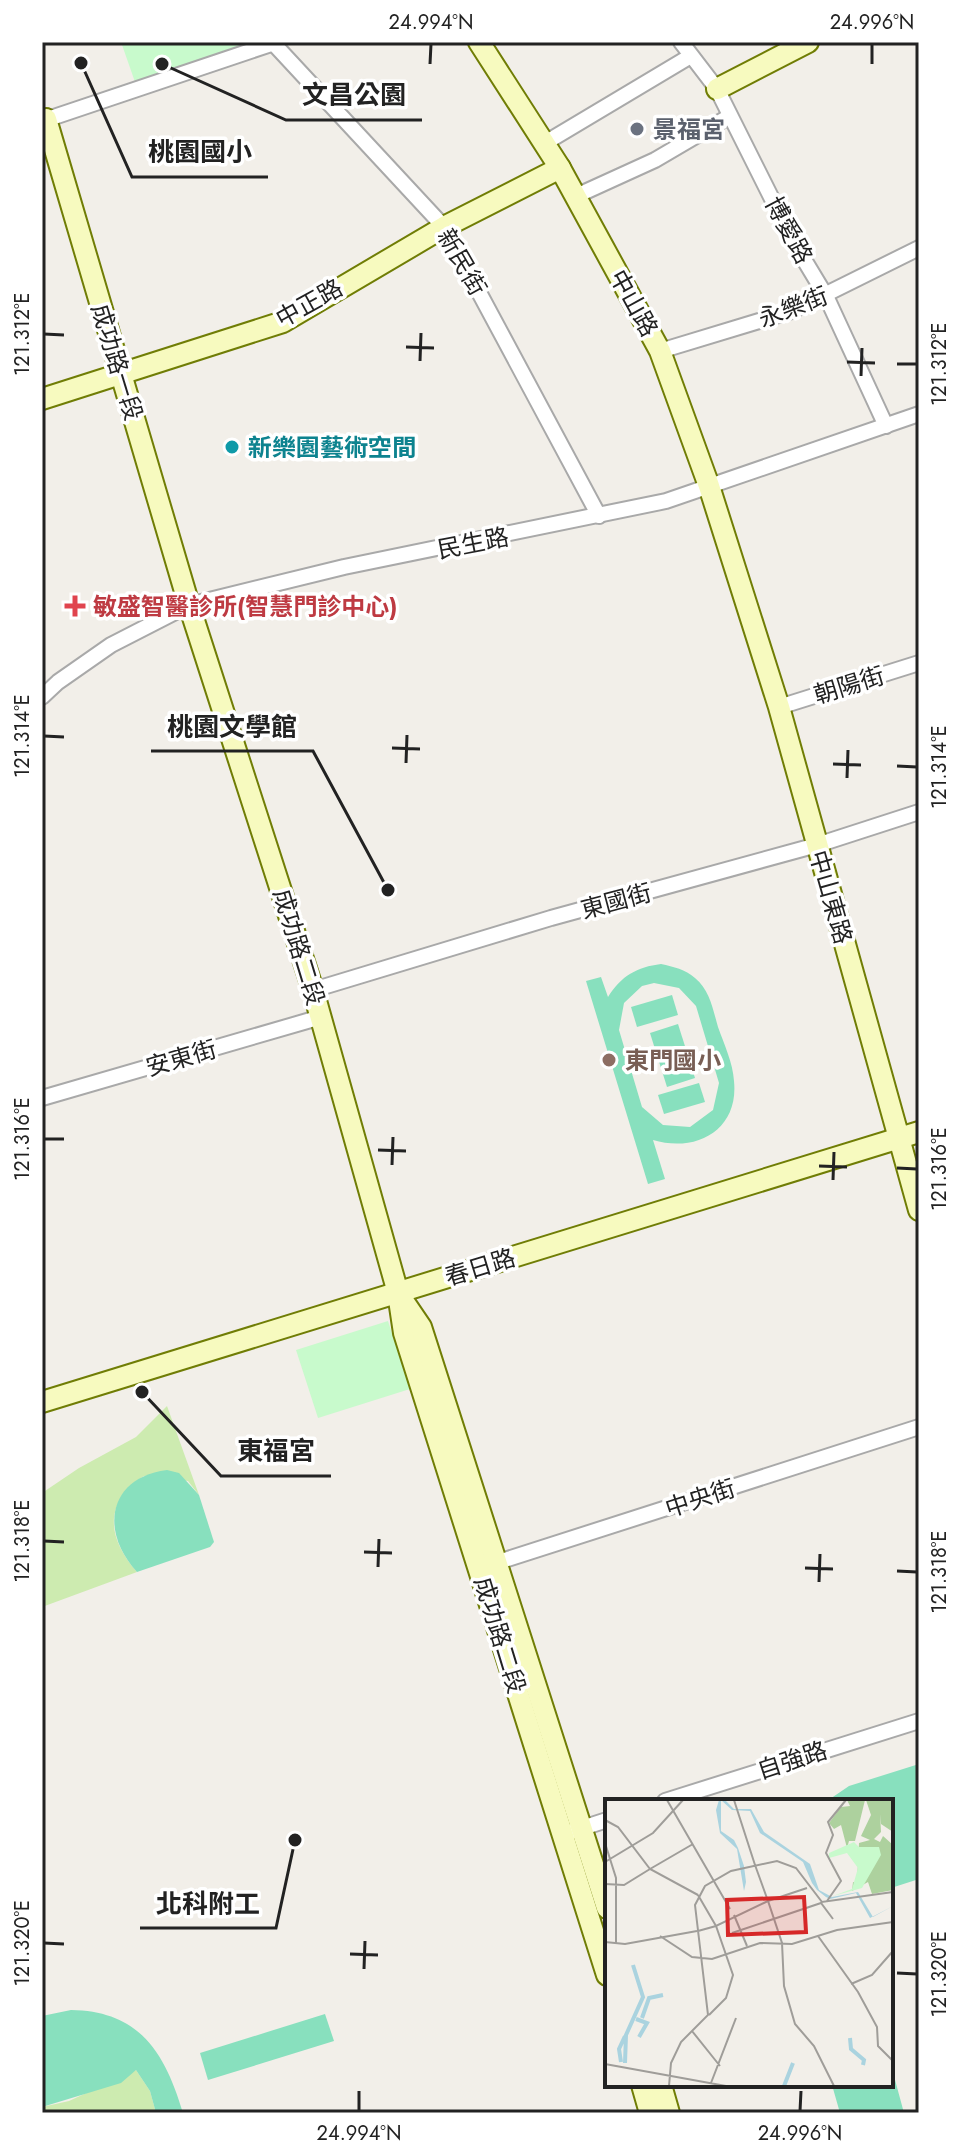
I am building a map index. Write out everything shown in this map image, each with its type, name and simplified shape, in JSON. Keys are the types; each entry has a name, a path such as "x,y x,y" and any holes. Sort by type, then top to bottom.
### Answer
{"street":[{"name":"中山路","path":"479,42 560,168 660,351 709,486 739,586"},
{"name":"博愛路","path":"681,42 717,89 794,243 826,296 886,426"},
{"path":"717,89 808,42"},
{"path":"44,120 276,43"},
{"name":"新民街","path":"276,43 444,227 599,516"},
{"path":"545,143 689,50"},
{"path":"576,196 655,160 730,116"},
{"name":"成功路一段","path":"44,120 189,605"},
{"name":"中正路","path":"42,399 283,322 444,227 560,168"},
{"name":"永樂街","path":"660,351 792,311 919,248"},
{"name":"民生路","path":"42,697 111,645 189,605 344,567 666,501 919,414"},
{"name":"中山東路","path":"739,586 779,707 919,1210"},
{"name":"成功路二段","path":"189,605 313,990 398,1293 421,1327 488,1565 572,1831 600,1930 605,1962"},
{"name":"朝陽街","path":"779,707 919,663"},
{"name":"東國街","path":"313,990 551,918 817,845 919,812"},
{"name":"安東街","path":"42,1098 321,1017"},
{"name":"春日路","path":"42,1402 646,1213 919,1132"},
{"name":"中央街","path":"488,1565 919,1427"},
{"name":"自強路","path":"671,1799 919,1721"},
{"path":"572,1831 605,1821"},
{"name":"成功路二段","path":"572,1831 605,1904"},
{"path":"643,2087 650,2113"},
{"path":"662,2087 669,2113"}],"green space":[{"path":"121,42 262,42 135,82"},
{"path":"661,964 683,970 704,988 730,1060 734,1098 730,1113 712,1134 684,1143 653,1140 665,1179 648,1184 586,981 601,977 608,997 624,978","holes":["654,983 679,988 696,1006 719,1083 713,1110 690,1127 663,1125 642,1107 619,1030 624,1003 642,986"]},
{"path":"672,995 678,1015 637,1027 631,1007"},
{"path":"678,1024 695,1078 667,1087 650,1033"},
{"path":"699,1083 705,1102 664,1114 658,1095"},
{"path":"388,1321 410,1389 318,1418 296,1350"},
{"path":"167,1406 199,1495 188,1481 144,1476 121,1498 114,1521 120,1546 137,1572 42,1607 42,1493 79,1468 136,1437"},
{"path":"167,1470 179,1473 199,1495 214,1542 210,1547 137,1572 118,1540 114,1524 116,1509 121,1495 132,1484 147,1475"},
{"path":"919,1764 919,1879 893,1887 893,1799 830,1799 849,1786"},
{"path":"71,2010 115,2018 146,2039 168,2072 183,2113 156,2113 150,2091 136,2070 121,2083 42,2107 42,2016"},
{"path":"325,2014 334,2041 208,2080 200,2053"},
{"path":"136,2070 150,2091 156,2113 42,2113 42,2107 69,2101"},
{"path":"893,2072 904,2113 840,2113 833,2087 893,2087"}],"place":[{"name":"桃園國小","path":"81,63"},
{"name":"文昌公園","path":"162,64"},
{"name":"景福宮","path":"637,129"},
{"name":"新樂園藝術空間","path":"232,447"},
{"name":"敏盛智醫診所(智慧門診中心)","path":"75,606"},
{"name":"桃園文學館","path":"388,890"},
{"name":"東門國小","path":"609,1060"},
{"name":"東福宮","path":"142,1392"},
{"name":"北科附工","path":"295,1840"}]}
